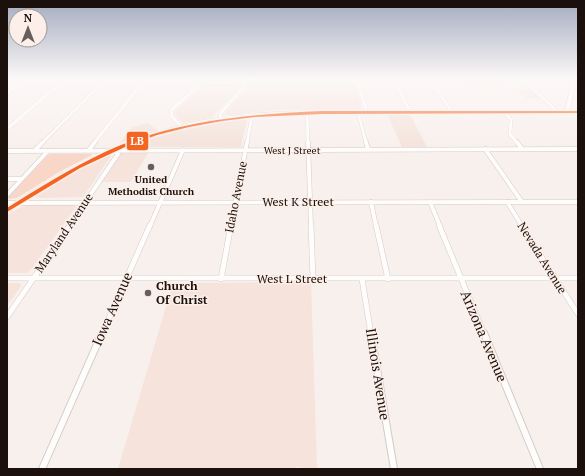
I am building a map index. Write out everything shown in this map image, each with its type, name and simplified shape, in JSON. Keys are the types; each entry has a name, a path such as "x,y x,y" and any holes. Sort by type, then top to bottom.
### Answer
{"street":[{"path":"7,129 38,102"},
{"path":"34,151 83,102"},
{"path":"88,151 127,102"},
{"path":"180,102 171,110 172,116 182,127"},
{"path":"221,119 220,114 231,102"},
{"path":"364,102 367,112"},
{"path":"405,102 410,112"},
{"path":"446,102 452,112"},
{"path":"547,102 558,112"},
{"path":"567,112 569,102"},
{"path":"7,210 72,170 113,150 182,127 221,119 252,115 307,112 578,112"},
{"path":"307,112 313,279"},
{"path":"358,112 368,149"},
{"path":"504,112 511,120 510,134 522,149"},
{"name":"Idaho Avenue","path":"221,279 252,115"},
{"path":"146,138 143,145 148,150"},
{"path":"485,149 522,202"},
{"name":"West J Street","path":"7,151 578,149"},
{"name":"Maryland Avenue","path":"7,317 118,154 113,150"},
{"name":"Iowa Avenue","path":"42,469 183,150"},
{"path":"7,195 48,151"},
{"path":"7,179 22,179"},
{"path":"371,202 388,279"},
{"name":"Arizona Avenue","path":"430,202 460,278 540,469"},
{"name":"Nevada Avenue","path":"507,202 578,314"},
{"name":"West K Street","path":"7,203 578,202"},
{"name":"West L Street","path":"7,278 578,278"},
{"name":"Illinois Avenue","path":"362,279 394,469"}],"shaded area":[{"path":"185,102 226,102 211,118 183,123 174,112"},
{"path":"234,102 360,102 362,109 278,110 229,115 224,114"},
{"path":"387,114 410,114 427,147 402,147"},
{"path":"245,118 247,119 241,147 151,147 145,144 149,140 169,133 201,125"},
{"path":"148,123 158,131 120,143 132,127"},
{"path":"149,151 131,182 102,182 122,152"},
{"path":"48,155 92,155 59,172 17,198 9,199 8,197"},
{"path":"110,155 111,156 83,197 38,198 36,196 71,174"},
{"path":"25,205 74,205 76,207 30,271 25,273 7,273 7,215"},
{"path":"311,282 317,469 298,467 287,469 118,469 173,283"},
{"path":"7,283 20,283 21,286 7,306"}],"transit line":[{"name":"LB","path":"7,210 78,167 108,152 156,134 222,120 255,116 322,112 578,112"}],"place":[{"name":"United Methodist Church","path":"151,167"},
{"name":"Church Of Christ","path":"148,293"}]}
